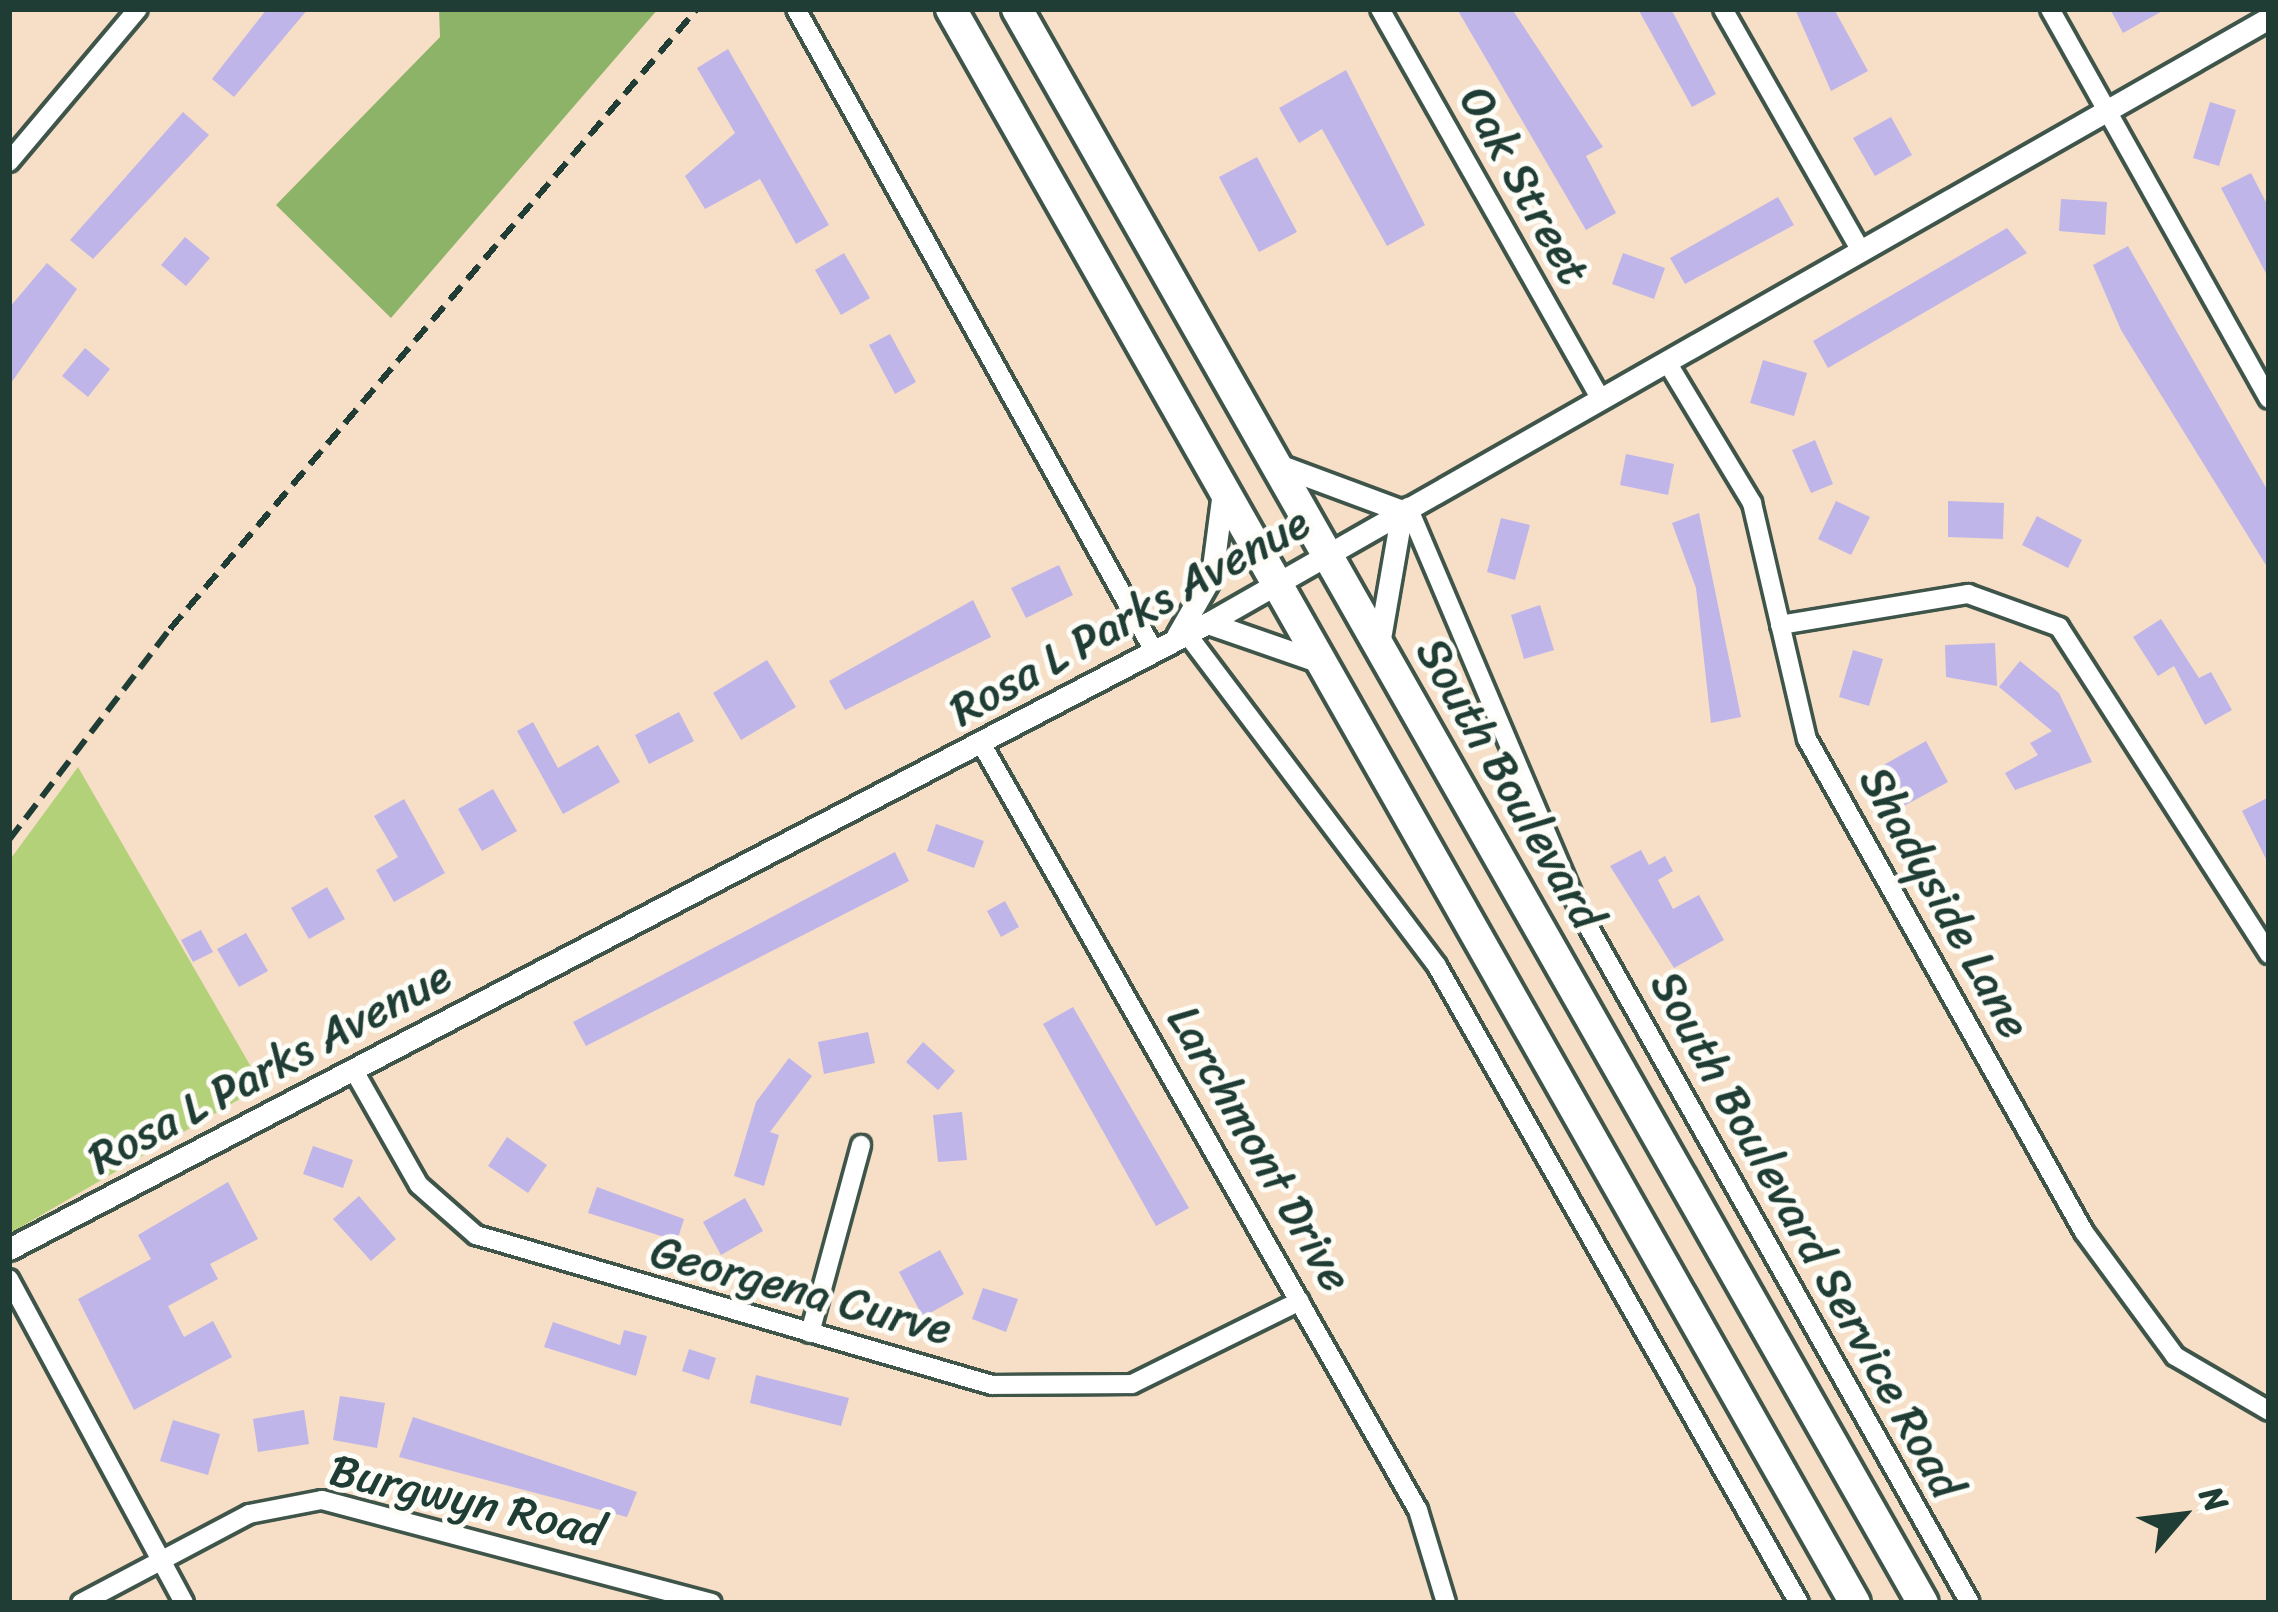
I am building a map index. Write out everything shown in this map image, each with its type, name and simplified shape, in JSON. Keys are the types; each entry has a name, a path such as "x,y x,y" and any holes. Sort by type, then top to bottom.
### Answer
{"highway":[{"path":"951,9 1855,1603"},
{"name":"South Boulevard","path":"1017,9 1281,466 1923,1603"}],"street":[{"path":"110,9 122,28"},
{"path":"9,162 138,9"},
{"path":"796,9 1154,651"},
{"name":"Oak Street","path":"1380,9 1601,399"},
{"path":"1724,9 1861,250"},
{"path":"2050,9 2269,399"},
{"name":"Rosa L Parks Avenue","path":"9,1249 1190,632 2269,18"},
{"name":"Shadyside Lane","path":"1667,362 1752,503 1807,739 2129,1305 2195,1371 2269,1411"},
{"path":"1281,466 1405,509 1378,644"},
{"path":"1190,632 1211,575 1223,491"},
{"name":"South Boulevard Service Road","path":"1405,509 1580,912 1970,1603"},
{"path":"1780,625 1968,594 2059,627 2269,954"},
{"path":"1190,632 1320,662"},
{"path":"1190,632 1437,966 1799,1603"},
{"name":"Larchmont Drive","path":"980,743 1418,1510 1446,1603"},
{"name":"Georgena Curve","path":"352,1069 418,1185 476,1235 992,1384 1087,1392 1178,1370 1300,1301"},
{"path":"810,1334 861,1145"},
{"path":"9,1279 184,1603"},
{"name":"Burgwyn Road","path":"81,1603 250,1514 322,1500 658,1595 712,1603"}],"green space":[{"path":"439,9 658,9 391,318 276,205 440,37"},
{"path":"78,767 262,1086 9,1234 9,861"}],"building":[{"path":"267,9 308,9 234,97 212,79"},
{"path":"1457,9 1512,9 1603,147 1586,156 1616,213 1586,230"},
{"path":"1638,9 1671,9 1716,94 1692,107"},
{"path":"1795,9 1834,9 1868,71 1831,91"},
{"path":"2110,9 2166,9 2123,33"},
{"path":"728,49 829,225 796,244 760,179 705,209 685,176 735,133 697,68"},
{"path":"1346,70 1425,225 1387,246 1322,129 1299,143 1279,108"},
{"path":"2210,102 2236,110 2219,166 2193,158"},
{"path":"183,112 209,135 93,259 70,240"},
{"path":"1891,117 1912,155 1875,176 1853,138"},
{"path":"1257,157 1297,232 1259,252 1219,177"},
{"path":"2251,173 2269,208 2269,279 2221,188"},
{"path":"1778,197 1794,225 1685,284 1670,258"},
{"path":"2061,199 2107,202 2105,235 2059,231"},
{"path":"2007,228 2027,253 1828,368 1813,341"},
{"path":"185,237 210,258 186,286 161,265"},
{"path":"2128,246 2269,493 2269,570 2121,330 2093,265"},
{"path":"844,253 870,298 841,315 815,270"},
{"path":"1623,253 1665,268 1654,299 1612,284"},
{"path":"47,263 77,289 9,386 9,308"},
{"path":"890,334 916,382 895,394 869,345"},
{"path":"85,348 110,369 88,397 62,376"},
{"path":"1763,360 1807,373 1794,416 1750,403"},
{"path":"1815,440 1833,484 1811,493 1792,450"},
{"path":"1626,454 1674,464 1668,495 1620,485"},
{"path":"1836,501 1870,517 1851,555 1818,539"},
{"path":"1948,501 2004,503 2003,539 1948,537"},
{"path":"1699,513 1741,717 1711,723 1696,588 1672,523"},
{"path":"2037,516 2082,540 2068,568 2022,545"},
{"path":"1501,518 1530,525 1515,580 1487,572"},
{"path":"1059,565 1073,595 1026,618 1011,588"},
{"path":"973,600 991,637 845,710 829,681"},
{"path":"1540,605 1554,650 1524,659 1511,615"},
{"path":"2161,619 2199,678 2211,672 2232,710 2205,725 2174,666 2158,676 2133,637"},
{"path":"1995,643 1997,686 1946,677 1945,645"},
{"path":"1853,650 1883,659 1869,706 1839,697"},
{"path":"767,660 796,707 741,740 713,693"},
{"path":"2020,661 2059,693 2092,762 2015,790 2005,773 2038,755 2030,743 2052,731 1999,687"},
{"path":"679,712 694,741 649,764 635,735"},
{"path":"533,722 558,768 598,745 620,782 563,814 517,731"},
{"path":"1926,741 1948,782 1902,807 1880,767"},
{"path":"493,789 517,831 482,851 458,809"},
{"path":"2269,797 2269,865 2242,811"},
{"path":"404,799 445,873 394,902 376,870 398,857 374,816"},
{"path":"936,824 984,841 974,868 927,851"},
{"path":"1641,850 1649,865 1665,856 1673,871 1658,880 1673,909 1699,895 1724,940 1674,968 1610,866"},
{"path":"895,852 909,881 586,1046 573,1022"},
{"path":"327,887 345,919 309,939 291,908"},
{"path":"1005,901 1019,927 1001,937 987,911"},
{"path":"201,930 213,952 193,962 181,940"},
{"path":"246,933 268,971 239,987 217,949"},
{"path":"1073,1007 1189,1208 1156,1226 1043,1024"},
{"path":"868,1032 875,1063 824,1074 818,1042"},
{"path":"923,1042 955,1071 938,1090 906,1062"},
{"path":"789,1058 812,1076 770,1132 779,1135 764,1186 734,1176 756,1102"},
{"path":"962,1112 967,1160 938,1162 933,1115"},
{"path":"507,1137 547,1165 528,1193 488,1166"},
{"path":"313,1146 353,1160 343,1188 303,1174"},
{"path":"228,1182 258,1239 210,1264 218,1279 168,1306 184,1337 213,1321 232,1357 134,1410 78,1299 151,1259 138,1235"},
{"path":"597,1187 684,1219 677,1241 588,1213"},
{"path":"359,1196 396,1239 371,1261 333,1219"},
{"path":"745,1198 763,1231 721,1255 703,1222"},
{"path":"940,1250 964,1294 923,1317 899,1272"},
{"path":"983,1288 1018,1299 1006,1332 972,1319"},
{"path":"553,1322 620,1345 624,1330 647,1336 636,1376 544,1347"},
{"path":"689,1349 716,1358 709,1380 682,1371"},
{"path":"756,1375 849,1398 841,1426 750,1403"},
{"path":"340,1396 385,1403 377,1448 333,1440"},
{"path":"304,1410 309,1444 258,1452 253,1419"},
{"path":"413,1417 637,1492 627,1517 399,1457"},
{"path":"173,1420 220,1434 208,1475 160,1461"}],"railway":[{"path":"9,840 170,629 697,9"}]}
